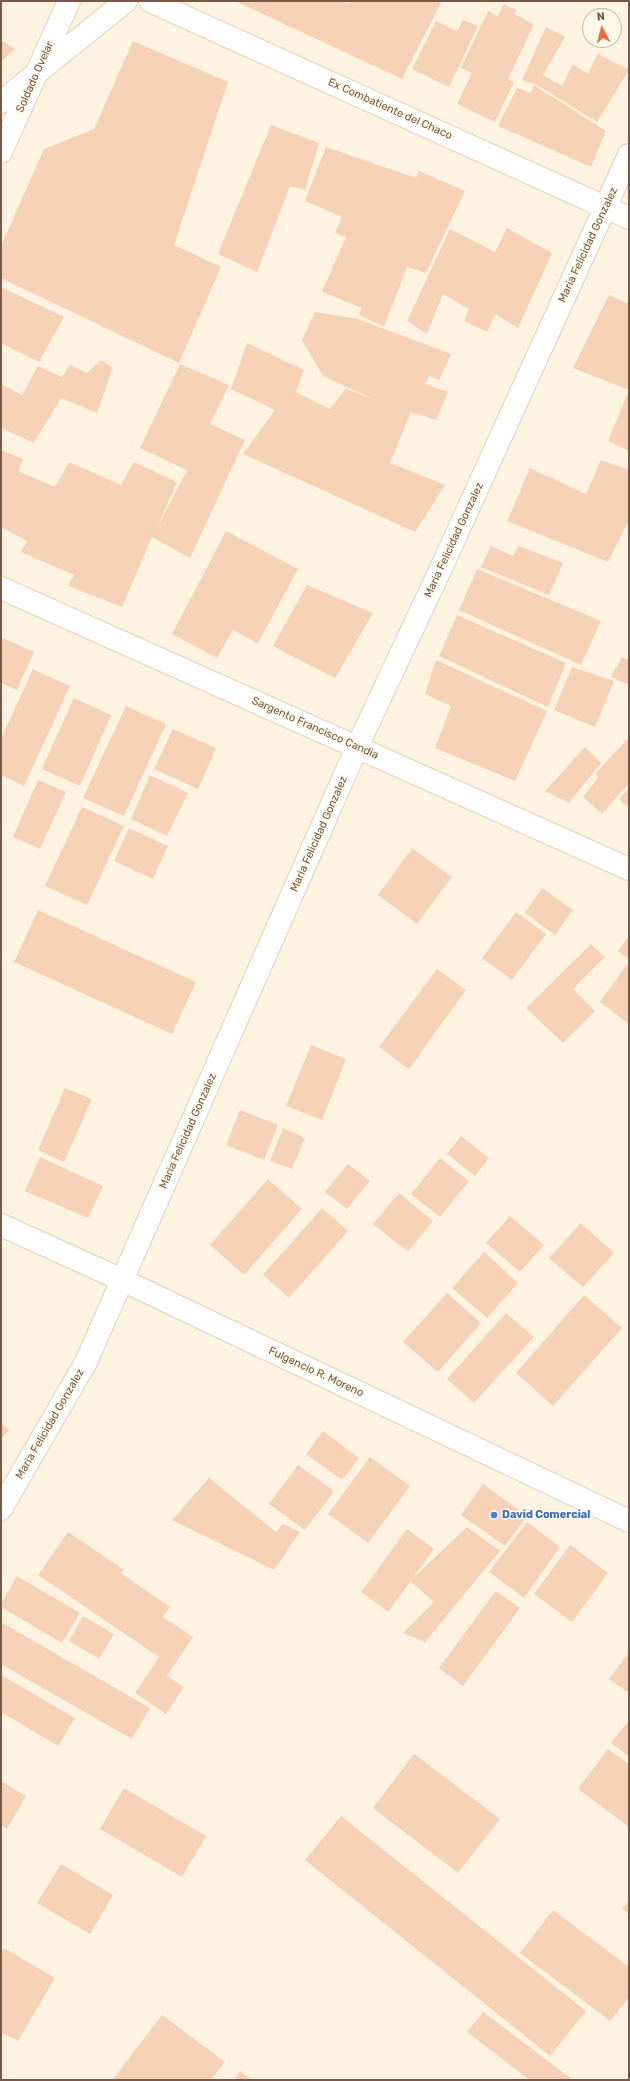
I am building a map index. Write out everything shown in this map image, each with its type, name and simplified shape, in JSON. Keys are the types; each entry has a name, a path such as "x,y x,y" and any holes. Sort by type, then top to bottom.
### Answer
{"street":[{"name":"Soldado Ovelar","path":"1,152 68,1"},
{"path":"1,102 126,1"},
{"name":"Ex Combatiente del Chaco","path":"150,1 629,218"},
{"name":"Maria Felicidad Gonzalez","path":"1,1509 86,1362 357,747 443,564 629,155"},
{"name":"Sargento Francisco Candia","path":"1,588 629,869"},
{"name":"Fulgencio R. Moreno","path":"1,1226 122,1280 629,1521"}],"building":[{"path":"235,1 342,1 348,4 349,1 442,1 402,79"},
{"path":"504,4 516,10 514,14 534,24 508,79 514,82 495,122 457,104 472,73 461,68 488,11 498,16"},
{"path":"463,20 478,26 449,87 412,69 436,21 457,31"},
{"path":"546,27 565,37 543,75 562,86 573,64 588,74 598,54 629,70 597,122 537,85 522,80"},
{"path":"1,40 15,49 1,62"},
{"path":"133,41 228,82 174,245 221,267 179,363 1,278 1,246 44,149 94,129"},
{"path":"534,85 606,131 591,167 498,126 517,88 531,93"},
{"path":"271,125 319,143 305,190 290,186 257,272 218,254"},
{"path":"326,147 416,178 419,171 465,191 426,273 407,267 384,327 359,315 362,308 322,292 346,237 335,233 342,217 305,201"},
{"path":"507,228 552,253 518,328 495,314 487,332 464,321 469,309 443,294 427,334 407,321 450,229 495,252"},
{"path":"1,287 64,317 39,362 1,343"},
{"path":"609,295 629,304 629,390 573,368"},
{"path":"315,312 358,319 451,354 439,380 429,376 425,384 448,392 436,420 411,412 390,463 445,485 415,532 243,454 275,410 231,389 247,343 304,370 296,392 330,409 346,389 373,399 323,376 302,340"},
{"path":"101,360 113,368 97,413 61,398 34,443 1,428 1,384 22,395 38,366 62,377 70,365 87,373"},
{"path":"180,364 229,385 210,424 245,440 190,558 152,537 122,607 68,586 74,575 21,552 27,541 1,527 1,450 23,459 18,471 55,487 69,462 121,485 134,462 177,482 156,530 187,470 140,448"},
{"path":"629,390 629,451 608,441"},
{"path":"601,460 629,470 629,520 608,562 507,521 530,468 586,494"},
{"path":"226,531 298,569 258,643 233,630 217,658 172,634"},
{"path":"491,546 513,556 519,546 563,563 549,595 481,567"},
{"path":"477,569 601,621 581,665 459,610"},
{"path":"307,585 373,613 335,678 273,646"},
{"path":"457,615 566,663 548,707 439,656"},
{"path":"1,637 34,652 17,690 1,683"},
{"path":"622,657 629,660 629,685 611,677"},
{"path":"436,660 547,711 515,781 435,748 451,706 425,694"},
{"path":"572,667 614,681 595,727 554,710"},
{"path":"33,669 70,686 24,786 1,775 1,739"},
{"path":"74,698 111,715 80,786 42,769"},
{"path":"126,706 166,724 124,816 83,798"},
{"path":"173,729 216,748 198,789 154,769"},
{"path":"629,737 629,783 602,814 583,797 598,778 596,773"},
{"path":"585,747 601,763 569,803 545,791"},
{"path":"150,775 188,793 167,836 131,819"},
{"path":"38,780 66,792 40,849 13,837"},
{"path":"629,788 629,808 619,799"},
{"path":"82,807 124,826 87,905 45,886"},
{"path":"129,828 168,846 153,879 114,861"},
{"path":"412,848 452,877 417,924 378,895"},
{"path":"542,888 573,910 555,935 525,913"},
{"path":"38,910 196,982 172,1034 14,962"},
{"path":"516,912 546,934 512,980 482,958"},
{"path":"629,936 629,959 618,951"},
{"path":"591,944 605,957 573,989 595,1011 563,1043 526,1008"},
{"path":"627,964 629,966 629,1024 600,1002"},
{"path":"437,969 466,990 409,1069 379,1047"},
{"path":"311,1045 346,1059 322,1120 286,1106"},
{"path":"65,1088 92,1099 64,1162 38,1150"},
{"path":"240,1110 278,1125 264,1160 226,1145"},
{"path":"283,1128 305,1138 292,1169 270,1161"},
{"path":"461,1136 489,1158 475,1176 447,1154"},
{"path":"40,1157 103,1186 88,1218 25,1191"},
{"path":"440,1158 469,1181 440,1217 411,1194"},
{"path":"348,1164 370,1181 347,1209 325,1192"},
{"path":"268,1179 302,1209 244,1275 210,1245"},
{"path":"399,1193 433,1221 408,1252 373,1224"},
{"path":"322,1208 348,1231 289,1298 263,1275"},
{"path":"510,1216 544,1245 520,1272 486,1243"},
{"path":"581,1223 614,1253 583,1287 549,1258"},
{"path":"484,1252 518,1283 487,1318 452,1288"},
{"path":"447,1293 481,1323 438,1372 403,1342"},
{"path":"584,1295 622,1328 553,1406 516,1373"},
{"path":"506,1313 534,1337 474,1403 447,1379"},
{"path":"1,1423 9,1430 1,1439"},
{"path":"323,1431 359,1458 342,1480 306,1454"},
{"path":"370,1457 410,1486 368,1543 328,1514"},
{"path":"298,1465 334,1491 305,1530 269,1504"},
{"path":"209,1478 276,1532 283,1524 300,1532 274,1570 172,1520"},
{"name":"David Comercial","path":"483,1484 527,1516 505,1546 461,1515"},
{"path":"527,1522 560,1547 524,1598 489,1572"},
{"path":"467,1527 500,1551 425,1642 403,1633 434,1602 410,1581"},
{"path":"407,1529 434,1549 388,1612 361,1592"},
{"path":"68,1532 124,1570 121,1573 170,1607 163,1617 193,1637 167,1676 184,1687 166,1714 135,1693 159,1657 38,1575"},
{"path":"570,1545 608,1573 572,1622 534,1594"},
{"path":"17,1576 80,1613 62,1643 1,1607 1,1604"},
{"path":"496,1591 520,1608 463,1686 439,1668"},
{"path":"83,1616 114,1634 99,1659 69,1641"},
{"path":"1,1622 150,1708 132,1739 1,1664"},
{"path":"629,1652 629,1693 609,1679"},
{"path":"1,1675 75,1718 58,1746 1,1712"},
{"path":"629,1720 629,1757 611,1743"},
{"path":"608,1749 629,1764 629,1827 578,1789"},
{"path":"414,1754 500,1819 458,1873 373,1808"},
{"path":"1,1781 26,1796 7,1829 1,1825"},
{"path":"124,1788 206,1836 182,1877 100,1829"},
{"path":"341,1816 586,2011 550,2056 305,1860"},
{"path":"61,1864 113,1895 90,1934 37,1903"},
{"path":"629,1900 629,1914 622,1909"},
{"path":"553,1910 629,1967 629,1997 610,2021 520,1953"},
{"path":"4,1948 55,1978 18,2041 1,2032 1,1953"},
{"path":"483,2012 573,2080 530,2080 467,2032"},
{"path":"162,2015 225,2062 211,2080 113,2079"},
{"path":"240,2071 252,2080 234,2080"}],"place":[{"name":"David Comercial","path":"494,1515"}]}
